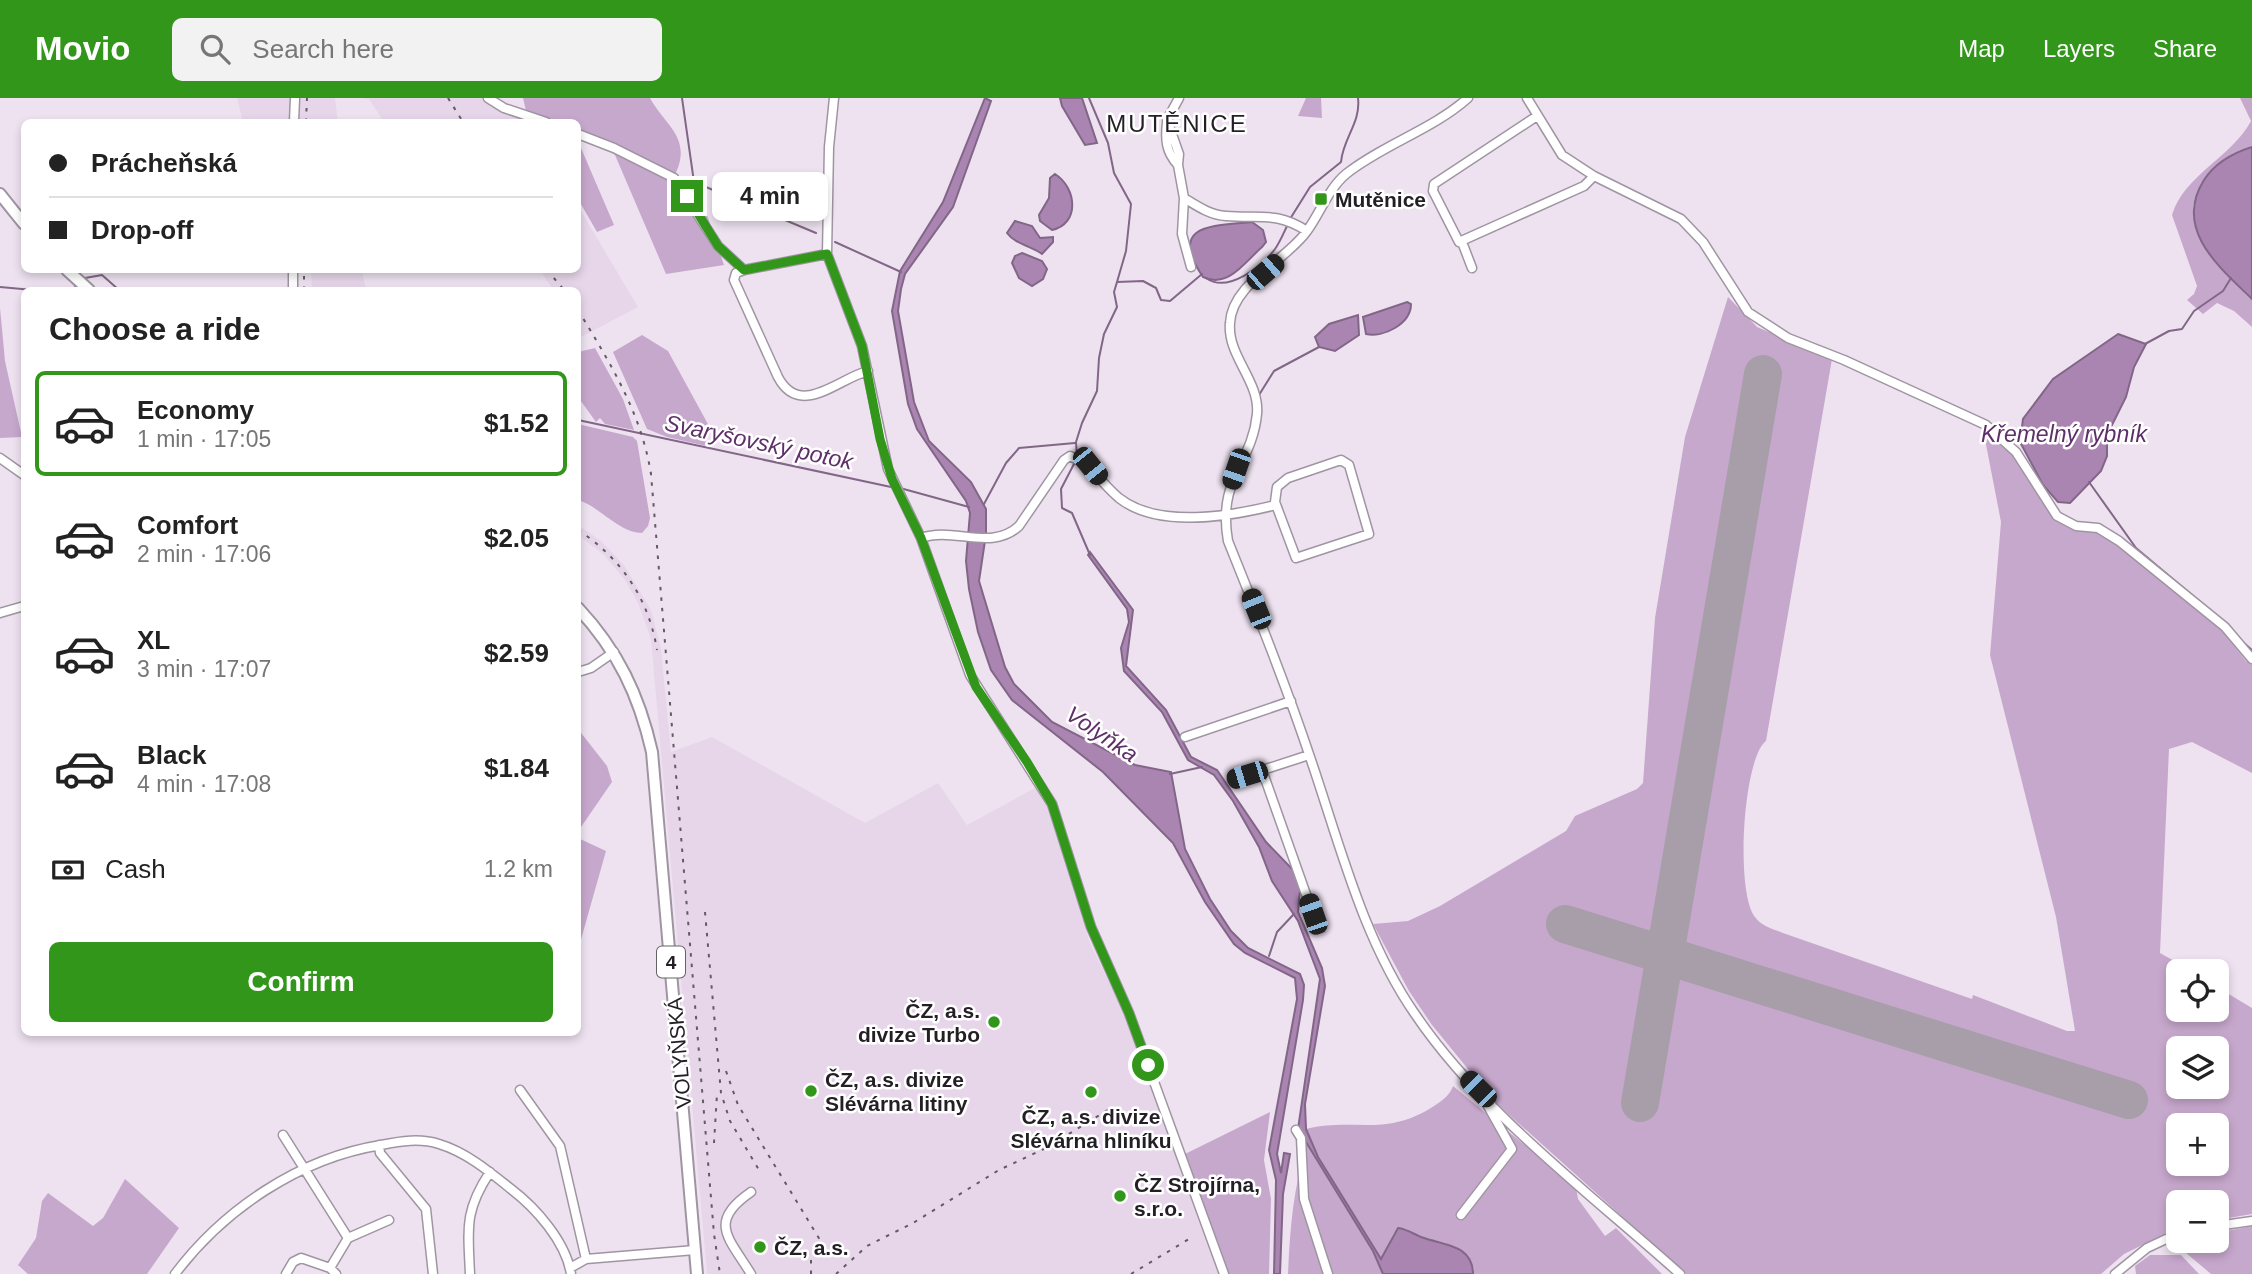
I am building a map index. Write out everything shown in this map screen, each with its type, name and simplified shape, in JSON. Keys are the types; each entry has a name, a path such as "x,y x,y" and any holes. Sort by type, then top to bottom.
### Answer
{"main road":[{"path":"0,194 21,220"},
{"path":"71,273 84,285"},
{"name":"4","path":"581,612 614,652"},
{"name":"VOLYŇSKÁ","path":"614,652 641,707 655,774 698,1274"}],"street":[{"path":"294,119 295,98"},
{"path":"488,98 504,108 537,119"},
{"path":"834,98 829,147 827,254 854,321 868,371 880,439 894,483 921,538 976,687 1023,754 1052,804 1091,927 1129,1013 1224,1274"},
{"path":"1179,98 1167,120 1179,154 1178,165 1184,198 1182,234 1191,267"},
{"path":"1468,98 1433,124 1345,175 1307,231 1245,290 1230,323 1232,342 1253,387 1257,408 1252,435 1226,496 1223,516 1228,541 1291,701 1354,888 1385,963 1414,1013 1450,1062 1680,1274"},
{"path":"1527,98 1562,155 1594,176 1681,219 1703,242 1748,312 1788,338 1915,391 1980,422 2000,435 2016,452 2057,516 2076,526 2098,528 2119,541 2225,627 2252,659"},
{"path":"1472,268 1462,242 1457,239 1434,194 1434,184 1538,116"},
{"path":"581,135 614,148 674,178 718,246 744,270"},
{"path":"1462,242 1584,186 1594,176"},
{"path":"1184,198 1209,212 1224,216 1271,215 1290,220 1307,231"},
{"path":"827,254 744,270 737,273 734,279 778,377 789,391 812,396 868,371"},
{"path":"921,538 937,534 990,539 1003,537 1019,526 1064,460 1070,456 1084,462 1118,497 1149,513 1223,516 1276,505"},
{"path":"0,458 21,473"},
{"path":"1343,460 1349,465 1370,532 1366,537 1297,558 1292,554 1276,505 1276,490 1284,479 1343,460"},
{"path":"0,612 21,607"},
{"path":"581,671 614,652"},
{"path":"1185,737 1291,701"},
{"path":"1232,779 1309,755"},
{"path":"1262,770 1313,914"},
{"path":"520,1090 560,1146 586,1259"},
{"path":"1461,1215 1512,1149 1488,1106 1492,1103"},
{"path":"1296,1130 1301,1138 1301,1183 1308,1217 1328,1274"},
{"path":"283,1135 348,1238"},
{"path":"175,1274 197,1247 237,1210 305,1169 379,1145 419,1140 441,1144 490,1172 523,1198 550,1230 571,1271 586,1259 695,1250"},
{"path":"379,1145 380,1153 426,1209 433,1274"},
{"path":"470,1274 468,1222 473,1198 490,1172"},
{"path":"751,1192 730,1208 724,1227 751,1274"},
{"path":"286,1274 293,1262 301,1258 333,1271 348,1238 389,1220"},
{"path":"2229,1224 2252,1221"},
{"path":"2115,1274 2147,1248 2166,1239"}],"shaded area":[{"path":"237,98 335,98 338,119 242,119"},
{"path":"361,98 489,98 523,119 382,119 369,99"},
{"path":"523,98 650,98 679,142 679,164 674,177 581,134 581,119 538,119 527,115"},
{"path":"1306,98 1321,98 1322,118 1298,116"},
{"path":"2240,98 2252,98 2252,147 2193,204 2194,219 2204,245 2221,269 2252,300 2252,327 2234,311 2217,303 2203,314 2187,300 2194,294 2197,286 2172,215 2178,201 2197,177 2243,134 2251,121"},
{"path":"581,148 614,225 597,232 581,204"},
{"path":"612,148 643,162 702,200 724,265 666,274"},
{"path":"581,211 638,307 581,337 581,287 551,287 542,273 581,273"},
{"path":"311,273 363,273 365,287 312,287"},
{"path":"1728,297 1757,327 1832,359 1766,741 1758,752 1747,798 1744,826 1745,881 1755,917 1771,929 1972,999 1973,995 2067,1031 2075,1031 2056,917 1990,655 2001,522 1984,434 1991,431 2017,457 2056,521 2073,530 2099,531 2221,629 2246,661 2252,664 2252,773 2192,742 2169,749 2160,953 2171,959 2166,959 2166,1022 2229,1022 2229,994 2252,1008 2252,1214 2229,1218 2229,1190 2166,1190 2166,1233 2124,1254 2101,1274 1686,1274 1495,1102 1432,1025 1409,991 1373,924 1408,921 1440,906 1566,831 1575,816 1637,789 1643,783 1655,618 1685,437"},
{"path":"0,308 5,361 21,437 0,438"},
{"path":"642,335 668,351 709,426 706,446 667,437 647,429 613,352"},
{"path":"595,348 623,399 634,430 605,424 600,418 596,422 581,401 581,351"},
{"path":"581,425 633,437 637,441 650,518 648,526 642,533 625,529 581,501"},
{"name":"ČZ, a.s.","path":"581,527 601,541 624,565 651,610 661,649 671,752 712,737 865,823 938,783 967,825 1035,788 1047,807 1090,943 1124,1013 1218,1274 707,1274 651,639 638,603 625,580 603,554 581,537"},
{"path":"581,733 607,766 612,782 581,827"},
{"path":"581,839 606,851 581,939"},
{"path":"1453,1086 1576,1187 1578,1199 1605,1236 1616,1228 1662,1274 1473,1274 1473,1268 1446,1243 1419,1237 1406,1229 1394,1233 1382,1260 1318,1157 1306,1129 1400,1121 1416,1116 1437,1104 1448,1095"},
{"path":"1270,1112 1264,1160 1271,1199 1269,1274 1229,1274 1185,1154"},
{"path":"1307,1145 1373,1251 1383,1274 1288,1274 1293,1209"},
{"path":"125,1179 179,1228 147,1274 28,1274 18,1265 36,1238 42,1201 48,1193 93,1226 103,1218"},
{"path":"2252,1226 2252,1274 2211,1274 2186,1253 2229,1253 2229,1231"},
{"path":"2150,1255 2181,1255 2199,1274 2136,1274 2135,1266"}],"water":[{"path":"985,98 991,101 953,207 905,274 901,289 898,311 914,402 929,441 971,482 986,509 986,534 979,581 1005,667 1014,684 1052,722 1135,765 1171,772 1185,849 1210,899 1231,931 1248,948 1300,974 1304,985 1303,1000 1277,1154 1281,1173 1284,1153 1290,1154 1283,1194 1280,1274 1274,1274 1276,1180 1269,1150 1297,999 1295,978 1245,953 1234,944 1205,902 1173,843 1103,772 1012,700 991,670 978,632 969,589 966,561 970,513 966,501 917,429 908,404 892,311 900,271 943,202"},
{"path":"1060,98 1082,98 1097,143 1085,145"},
{"path":"2252,147 2252,299 2226,274 2204,246 2194,215 2196,198 2208,174 2225,159"},
{"path":"1055,174 1068,188 1072,205 1067,221 1052,230 1040,221 1039,215 1049,198 1050,178"},
{"path":"1015,221 1032,226 1040,238 1053,237 1053,242 1042,254 1019,242 1007,233"},
{"path":"1252,222 1263,230 1266,242 1262,247 1228,277 1212,280 1203,277 1193,260 1190,247 1192,237 1209,227"},
{"path":"1022,253 1042,261 1047,269 1043,279 1032,286 1019,278 1012,263 1015,256"},
{"path":"1407,302 1411,304 1410,311 1395,328 1380,334 1366,334 1363,317"},
{"path":"1358,315 1359,335 1335,351 1319,347 1315,337 1329,324"},
{"name":"Křemelný rybník","path":"2118,334 2146,344 2134,367 2126,397 2107,435 2107,456 2101,471 2070,503 2058,502 2043,485 2020,442 2023,419 2053,379"},
{"path":"1090,552 1133,610 1126,666 1166,710 1191,757 1217,770 1266,842 1296,873 1300,890 1298,912 1322,968 1325,986 1305,1104 1306,1129 1318,1157 1381,1259 1398,1228 1463,1252 1472,1264 1473,1274 1383,1274 1373,1251 1298,1129 1320,979 1298,921 1272,881 1259,847 1233,801 1214,775 1188,760 1162,712 1124,671 1121,648 1129,622 1127,609 1088,555"}],"waterway":[{"path":"682,98 694,182 816,233"},
{"path":"1089,98 1108,143 1114,173 1131,204 1126,251 1117,282"},
{"path":"1290,219 1310,187 1341,162 1357,115 1358,98"},
{"path":"1206,278 1224,283 1244,276 1275,249 1288,224"},
{"path":"835,242 901,272"},
{"path":"1077,457 1076,442 1097,391 1104,334 1117,307 1114,292 1117,282 1143,281 1156,288 1161,300 1170,301 1202,274"},
{"name":"Svaryšovský potok","path":"85,278 102,275 116,287"},
{"path":"2145,344 2169,331 2182,329 2194,311 2223,291 2231,278"},
{"name":"Svaryšovský potok","path":"0,287 21,289"},
{"path":"1259,395 1274,371 1319,347"},
{"name":"Svaryšovský potok","path":"581,421 891,487"},
{"path":"984,504 1006,463 1019,448 1075,443"},
{"path":"1075,462 1061,489 1062,508 1072,513 1090,555"},
{"path":"2089,482 2136,548 2217,616"},
{"name":"Svaryšovský potok","path":"900,488 969,507"},
{"path":"2243,642 2252,650"},
{"path":"1170,774 1202,767"},
{"path":"1269,956 1277,932 1294,914"}],"runway":[{"path":"1640,1103 1763,374"},
{"path":"1565,924 2129,1100"}],"railway":[{"path":"306,119 307,98"},
{"path":"448,98 461,119"},
{"path":"304,273 304,287"},
{"path":"550,273 561,287"},
{"path":"581,315 613,369 632,409 651,474 714,1234 720,1274"},
{"path":"581,532 607,553 631,581 647,614 657,650"},
{"path":"705,912 721,1093 730,1121 759,1170"},
{"path":"726,1071 738,1105 831,1258"},
{"path":"714,1143 717,1094"},
{"path":"836,1274 867,1246 913,1223 999,1170 1046,1148 1111,1108"},
{"path":"1131,1274 1189,1239"},
{"path":"811,1260 811,1274"}],"place":[{"name":"Mutěnice","path":"1321,199"},
{"name":"ČZ, a.s. divize Turbo","path":"994,1022"},
{"name":"ČZ, a.s. divize Slévárna litiny","path":"811,1091"},
{"name":"ČZ, a.s. divize Slévárna hliníku","path":"1091,1092"},
{"name":"ČZ Strojírna, s.r.o.","path":"1120,1196"},
{"name":"ČZ, a.s.","path":"760,1247"}],"district":[{"name":"MUTĚNICE","path":"1177,123"}],"route":[{"path":"687,196 718,246 744,270 827,254 862,346 877,427 892,479 921,538 964,661 981,697 1006,730 1052,804 1091,927 1129,1013 1148,1065"}],"water label":[{"name":"Volyňka","path":"1102,734"}]}
